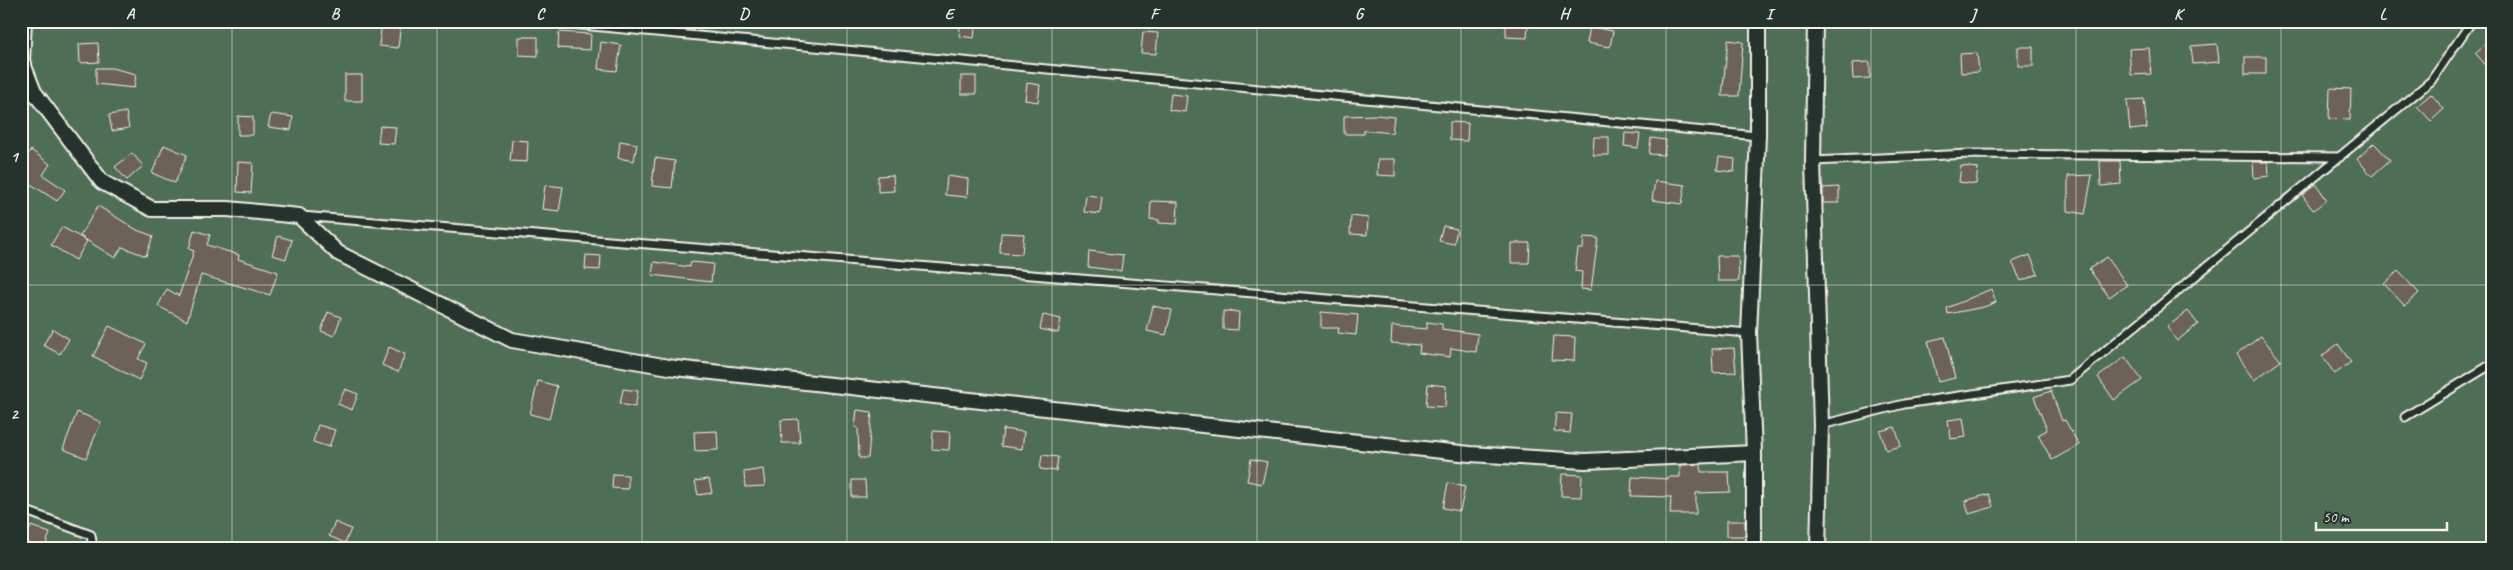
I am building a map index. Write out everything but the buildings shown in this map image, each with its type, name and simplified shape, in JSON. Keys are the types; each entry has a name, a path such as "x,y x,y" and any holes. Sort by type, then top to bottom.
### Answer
{"street":[{"path":"24,21 22,60 34,92 102,182 152,209 228,209 299,216 338,253 512,340 675,368 1470,454 1585,461 1754,453"},
{"path":"1754,549 1754,453 1749,334 1758,136 1758,21"},
{"path":"1814,21 1813,160 1821,425 1818,549"}],"lane":[{"path":"539,21 1758,136"},
{"path":"1821,425 1904,404 2070,380 2431,81 2472,21"},
{"path":"1813,160 1970,154 2340,157"},
{"path":"299,216 1749,334"},
{"path":"2405,417 2492,364"},
{"path":"21,509 91,535 93,549"}],"green space":[{"path":"21,21 2492,21 2492,549 21,549 21,382 29,366 21,358"}]}
